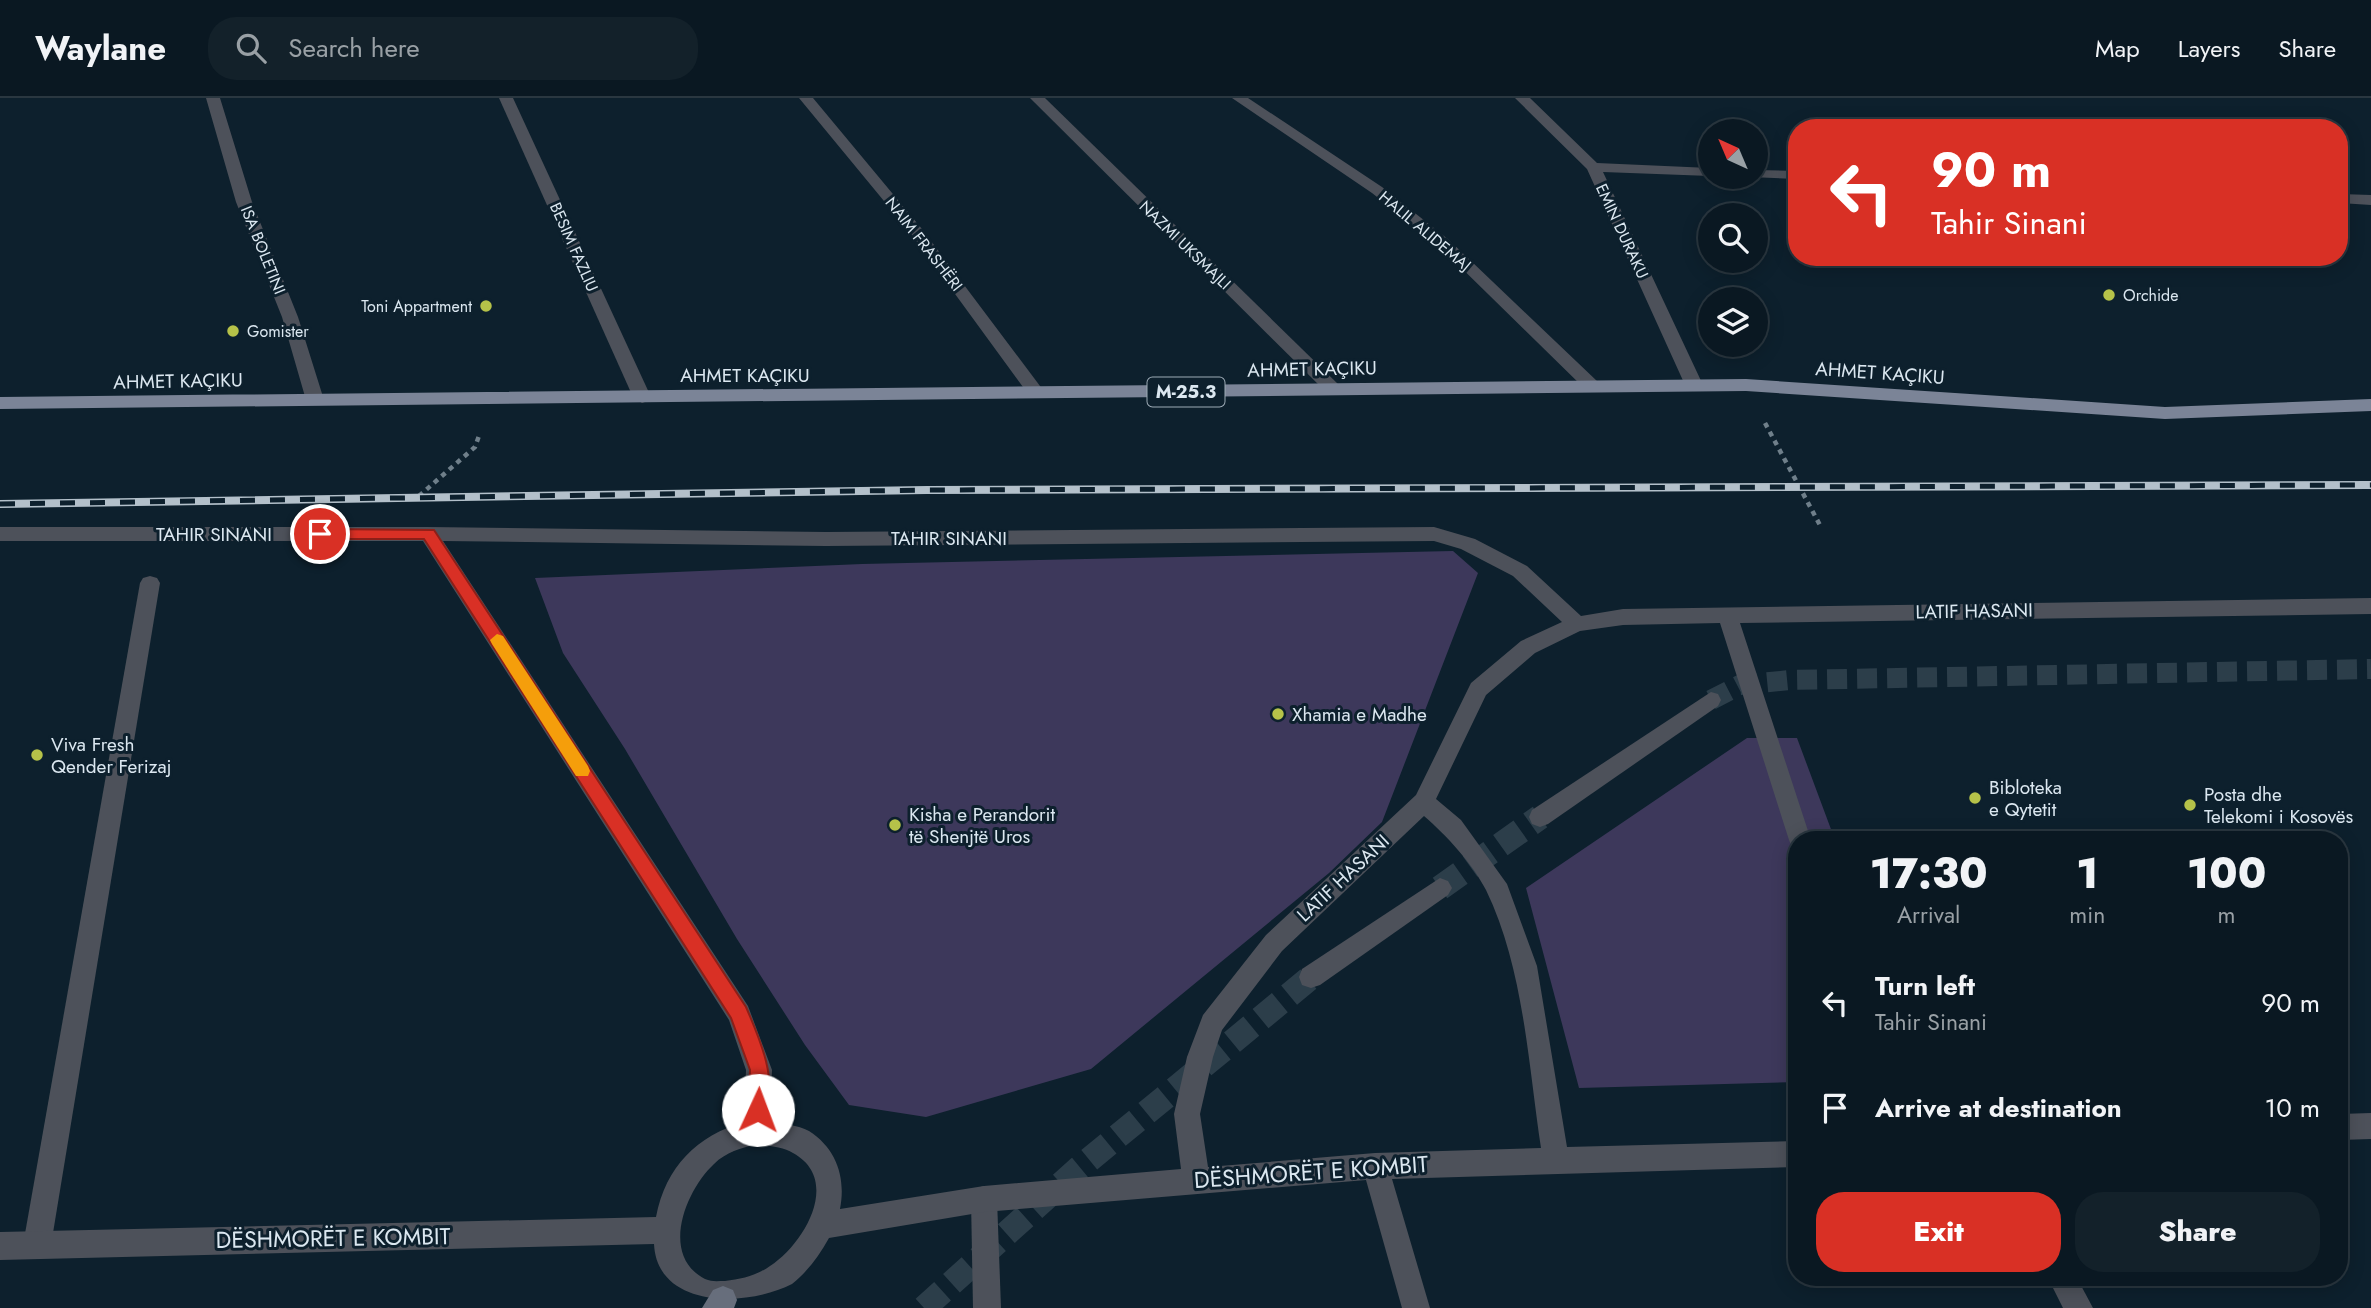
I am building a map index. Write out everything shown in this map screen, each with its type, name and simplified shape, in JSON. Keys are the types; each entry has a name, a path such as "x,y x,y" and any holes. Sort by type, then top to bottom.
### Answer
{"main road":[{"name":"AHMET KAÇIKU","path":"0,403 1746,385 2165,413 2371,405"}],"street":[{"name":"ISA BOLETINI","path":"213,98 244,202 290,317 315,400"},
{"name":"BESIM FAZLIU","path":"506,98 642,397"},
{"name":"NAIM FRASHËRI","path":"806,98 917,232 1037,394"},
{"name":"NAZMI UKSMAJLI","path":"1037,98 1334,390"},
{"name":"HALIL ALIDEMAJ","path":"1239,98 1377,190 1444,243 1592,386"},
{"name":"EMIN DURAKU","path":"1522,98 1593,167 1694,385"},
{"path":"1593,167 1698,171"},
{"path":"1768,174 1788,175"},
{"path":"2348,199 2371,200"},
{"name":"TAHIR SINANI","path":"0,534 429,534 826,539 1434,534 1468,544 1520,571 1577,624"},
{"path":"429,534 739,1014 759,1070 757,1131"},
{"path":"37,1245 150,583"},
{"name":"LATIF HASANI","path":"1196,1179 1186,1114 1200,1057 1212,1023 1275,943 1424,802 1478,690 1528,647 1577,624 1623,617 2371,606"},
{"path":"1727,615 1797,831"},
{"path":"1540,817 1711,700"},
{"path":"1424,802 1453,828 1495,884 1525,966 1556,1161"},
{"path":"1311,977 1440,888"},
{"path":"2348,1127 2371,1126"},
{"path":"757,1131 792,1136 818,1155 831,1187 828,1225 812,1256 787,1282 756,1296 720,1304 699,1293 680,1276 669,1256 666,1230 671,1201 692,1168 706,1153 731,1138 757,1131"},
{"name":"DËSHMORËT E KOMBIT","path":"828,1225 984,1199 1196,1179 1375,1166 1788,1154"},
{"path":"1375,1166 1416,1308"},
{"path":"984,1199 987,1308"},
{"name":"DËSHMORËT E KOMBIT","path":"0,1246 666,1230"},
{"path":"2067,1286 2080,1308"}],"path":[{"path":"1746,385 1821,527"},
{"path":"400,534 418,497 474,447 493,399"}],"shaded area":[{"path":"1453,551 1478,573 1382,822 1329,873 1091,1069 926,1117 849,1105 805,1045 737,939 625,749 563,653 535,578 862,564"},
{"path":"1747,738 1797,738 1832,831 1788,831 1788,1082 1579,1088 1526,888"}],"tunnel":[{"path":"1711,700 1740,685 1790,680 2371,669"},
{"path":"1440,888 1540,817"},
{"path":"924,1308 1078,1169 1311,977"}],"railway":[{"path":"0,504 927,490 2371,485"}],"slow traffic":[{"path":"497,640 582,771"}],"place":[{"name":"Orchide","path":"2109,295"},
{"name":"Toni Appartment","path":"486,306"},
{"name":"Gomister","path":"233,331"},
{"name":"Xhamia e Madhe","path":"1278,714"},
{"name":"Viva Fresh Qender Ferizaj","path":"37,755"},
{"name":"Bibloteka e Qytetit","path":"1975,798"},
{"name":"Posta dhe Telekomi i Kosovës","path":"2190,805"},
{"name":"Kisha e Perandorit të Shenjtë Uros","path":"895,825"}],"route":[{"path":"320,534 429,534 739,1014 759,1070 758,1110"}]}
